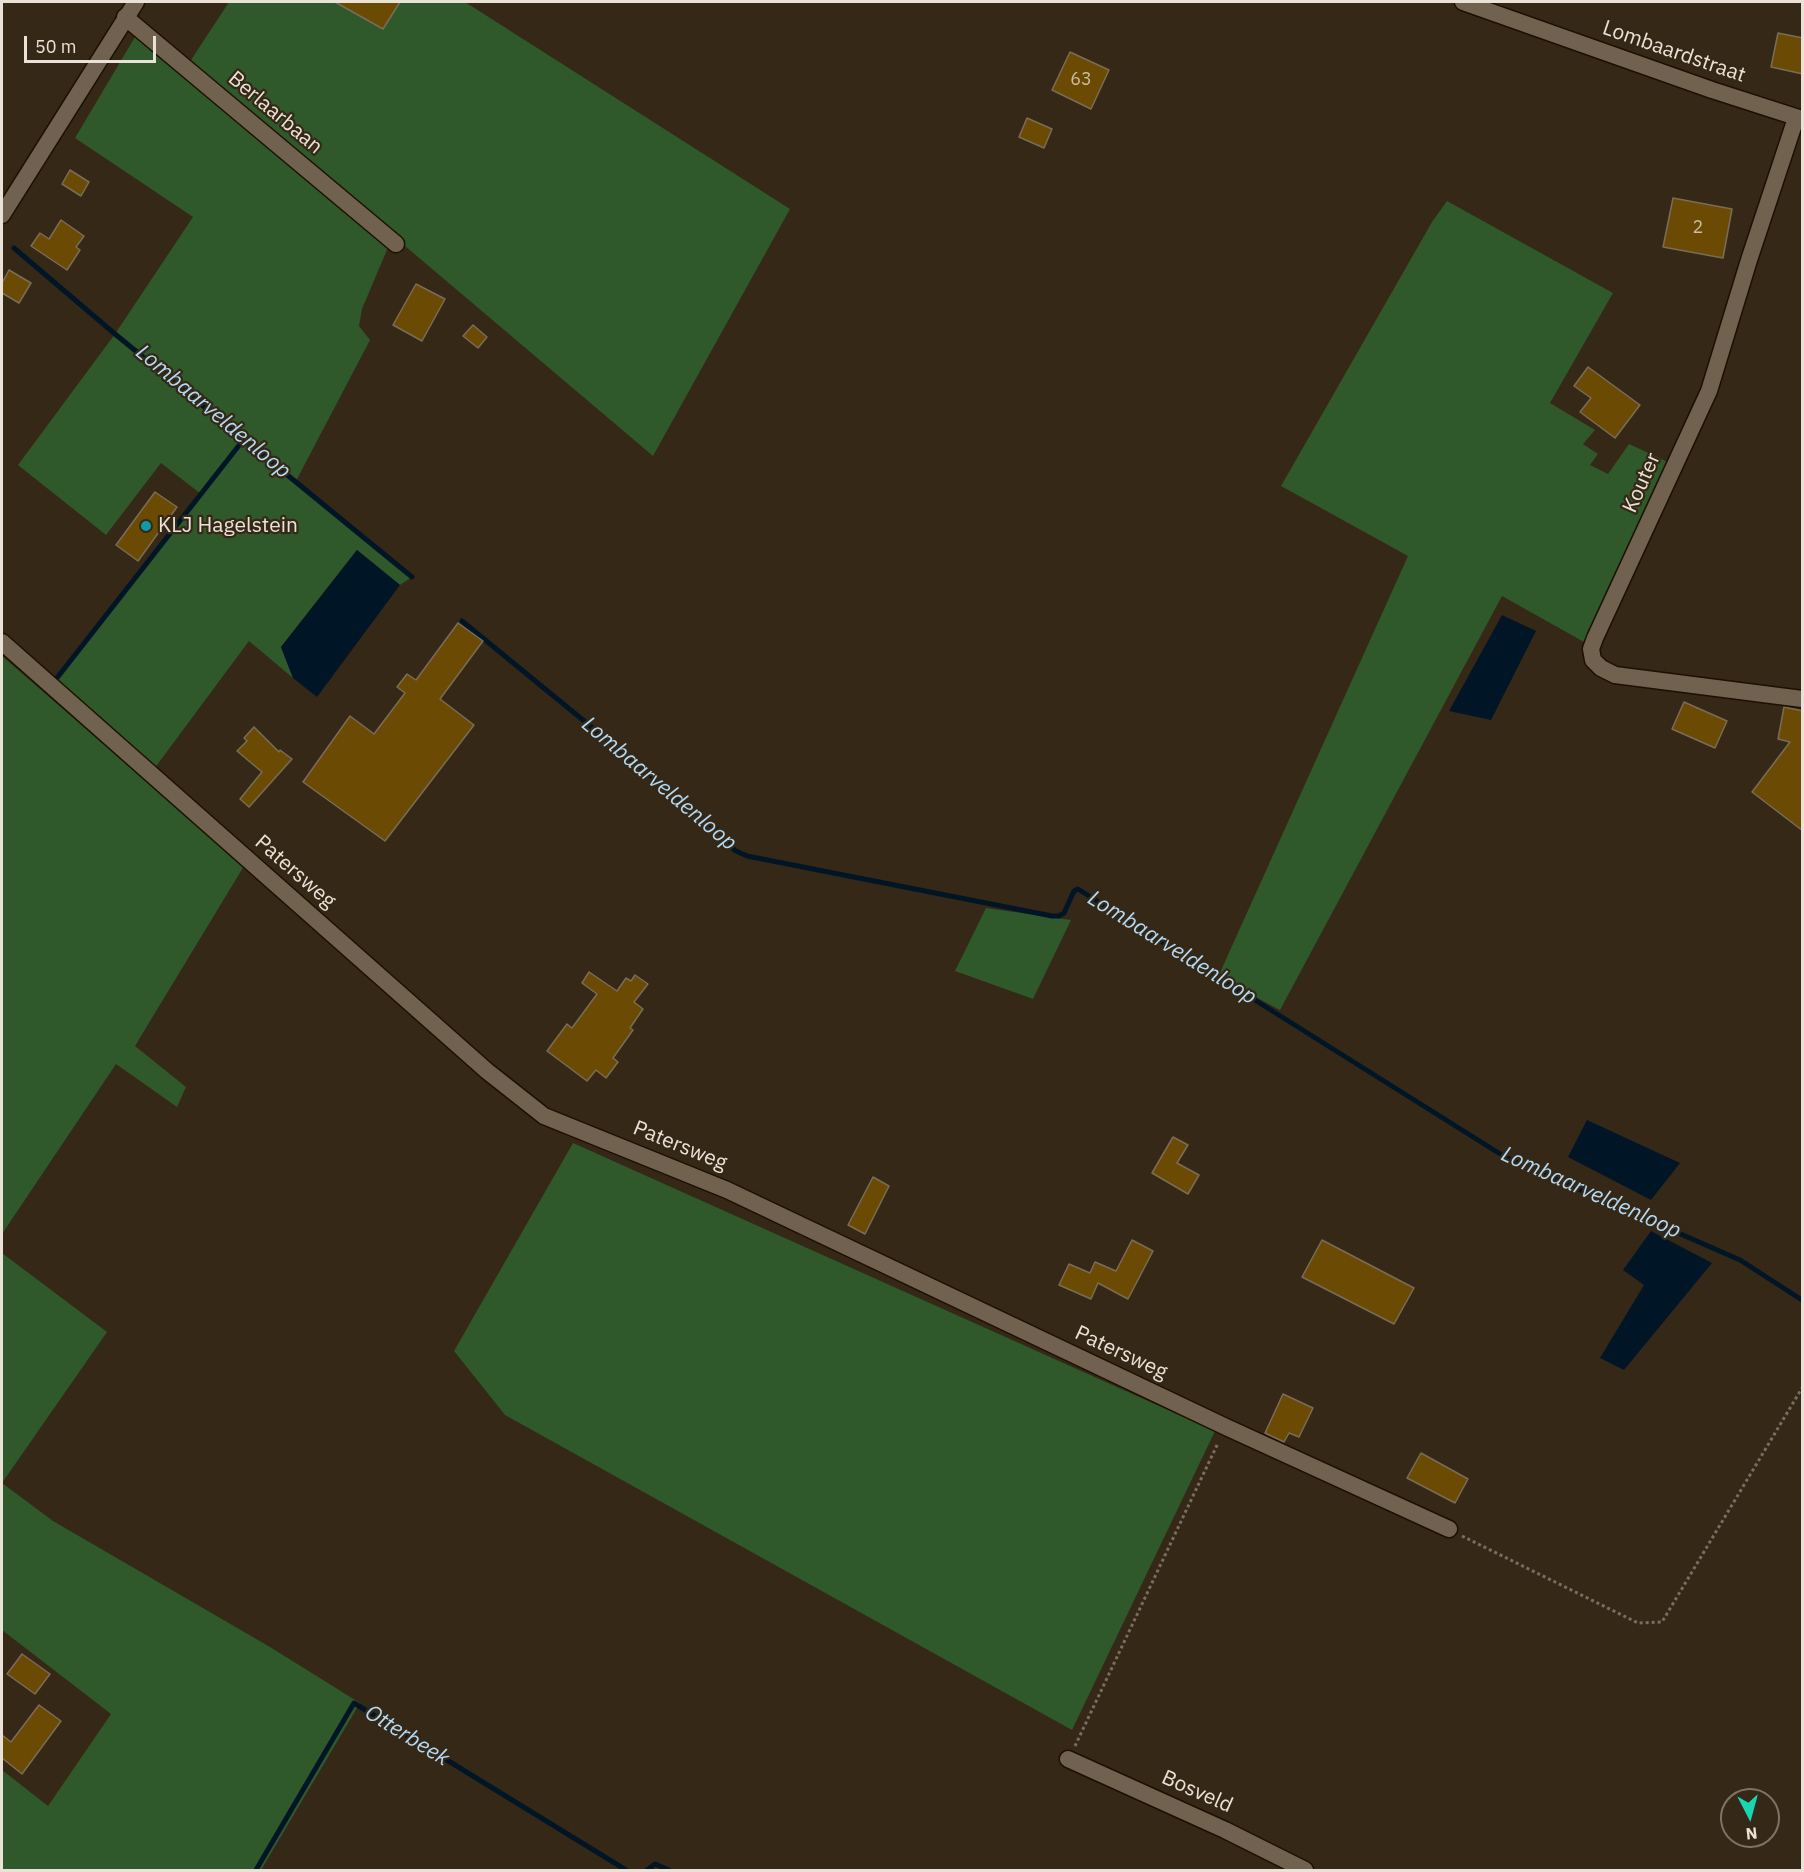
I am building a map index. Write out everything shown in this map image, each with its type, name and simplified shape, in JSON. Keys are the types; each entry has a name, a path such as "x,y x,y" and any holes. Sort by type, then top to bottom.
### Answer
{"street":[{"path":"2,215 136,2"},
{"name":"Lombaardstraat","path":"1463,2 1799,118"},
{"name":"Berlaarbaan","path":"125,17 396,244"},
{"name":"Kouter","path":"1799,118 1749,260 1709,391 1595,638 1592,649 1593,660 1615,675 1803,699"},
{"name":"Patersweg","path":"2,642 487,1071 544,1116 727,1190 1226,1427 1449,1529"},
{"name":"Bosveld","path":"1068,1759 1225,1830 1305,1870"}],"path":[{"path":"1449,1529 1638,1623 1662,1622 1803,1388"},
{"path":"1068,1759 1226,1427"}],"green space":[{"path":"229,2 335,2 383,29 400,2 465,2 790,209 653,456 189,63"},
{"path":"135,37 389,245 362,309 359,326 370,340 296,481 412,577 400,585 357,550 281,647 293,678 249,641 154,769 52,684 201,494 161,463 106,535 18,465 115,334 193,217 75,138"},
{"path":"1447,201 1613,293 1550,403 1595,430 1583,444 1598,454 1590,465 1608,474 1629,444 1670,463 1584,642 1502,596 1280,1010 1218,977 1408,556 1281,486 1432,222"},
{"path":"2,656 244,866 135,1046 186,1087 177,1107 116,1064 2,1234"},
{"path":"986,908 1071,920 1033,999 955,971"},
{"path":"573,1143 1215,1431 1072,1730 505,1415 454,1351"},
{"path":"2,1253 107,1332 2,1483"},
{"path":"2,1483 53,1521 270,1647 360,1703 261,1870 2,1870 2,1770 48,1806 111,1714 2,1630"}],"water":[{"path":"357,550 400,585 317,697 293,678 281,647"},
{"path":"1502,615 1536,631 1491,720 1449,711"},
{"path":"1587,1120 1680,1163 1651,1200 1568,1157"},
{"path":"1651,1231 1712,1263 1624,1370 1600,1358 1644,1285 1623,1270"}],"building":[{"path":"335,2 400,2 383,29"},
{"path":"1778,33 1803,38 1803,74 1771,67"},
{"path":"1070,52 1109,70 1091,109 1052,90"},
{"path":"1027,118 1052,129 1044,148 1019,137"},
{"path":"70,170 89,182 81,196 62,184"},
{"path":"1673,198 1732,209 1723,258 1663,247"},
{"path":"61,220 84,236 76,247 80,250 67,270 31,246 40,233 49,239"},
{"path":"9,270 31,283 19,303 2,293 2,283"},
{"path":"416,284 445,299 422,341 393,325"},
{"path":"473,325 487,337 478,348 463,336"},
{"path":"1588,367 1640,405 1615,438 1580,412 1591,398 1574,386"},
{"name":"KLJ Hagelstein","path":"155,492 177,507 138,561 116,545"},
{"path":"458,623 483,641 440,699 474,725 385,841 303,782 350,716 374,734 405,693 397,687 407,674 416,680"},
{"path":"1684,702 1727,721 1715,748 1672,729"},
{"path":"1784,707 1803,711 1803,831 1752,792 1790,742 1778,739"},
{"path":"254,727 279,752 280,750 292,759 249,807 240,799 262,772 237,751 247,741 244,738"},
{"path":"589,972 617,991 626,978 631,981 635,975 648,984 634,1002 643,1009 630,1028 633,1030 613,1058 618,1062 606,1078 596,1070 587,1081 547,1051 567,1024 572,1028 597,994 582,983"},
{"path":"1173,1137 1188,1145 1177,1163 1199,1175 1188,1194 1152,1173"},
{"path":"873,1177 889,1186 865,1234 848,1225"},
{"path":"1132,1240 1153,1251 1128,1299 1098,1283 1091,1299 1059,1285 1069,1264 1090,1273 1095,1262 1116,1271"},
{"path":"1322,1240 1414,1288 1394,1324 1302,1277"},
{"path":"1283,1394 1313,1408 1299,1437 1289,1433 1284,1442 1265,1433"},
{"path":"1421,1453 1468,1479 1455,1503 1407,1478"},
{"path":"22,1654 50,1674 35,1694 7,1674"},
{"path":"39,1705 61,1721 22,1774 2,1758 2,1735 11,1742"}],"waterway":[{"name":"Lombaarveldenloop","path":"14,248 115,334 412,577"},
{"path":"53,683 244,439"},
{"name":"Lombaarveldenloop","path":"462,621 721,833 734,850 747,856 1052,916 1064,913 1074,891 1078,889 1505,1157 1740,1260 1802,1300"},
{"name":"Otterbeek","path":"256,1870 354,1703 626,1870"},
{"name":"Otterbeek","path":"647,1870 655,1864 669,1870"}],"place":[{"name":"KLJ Hagelstein","path":"146,526"}]}
